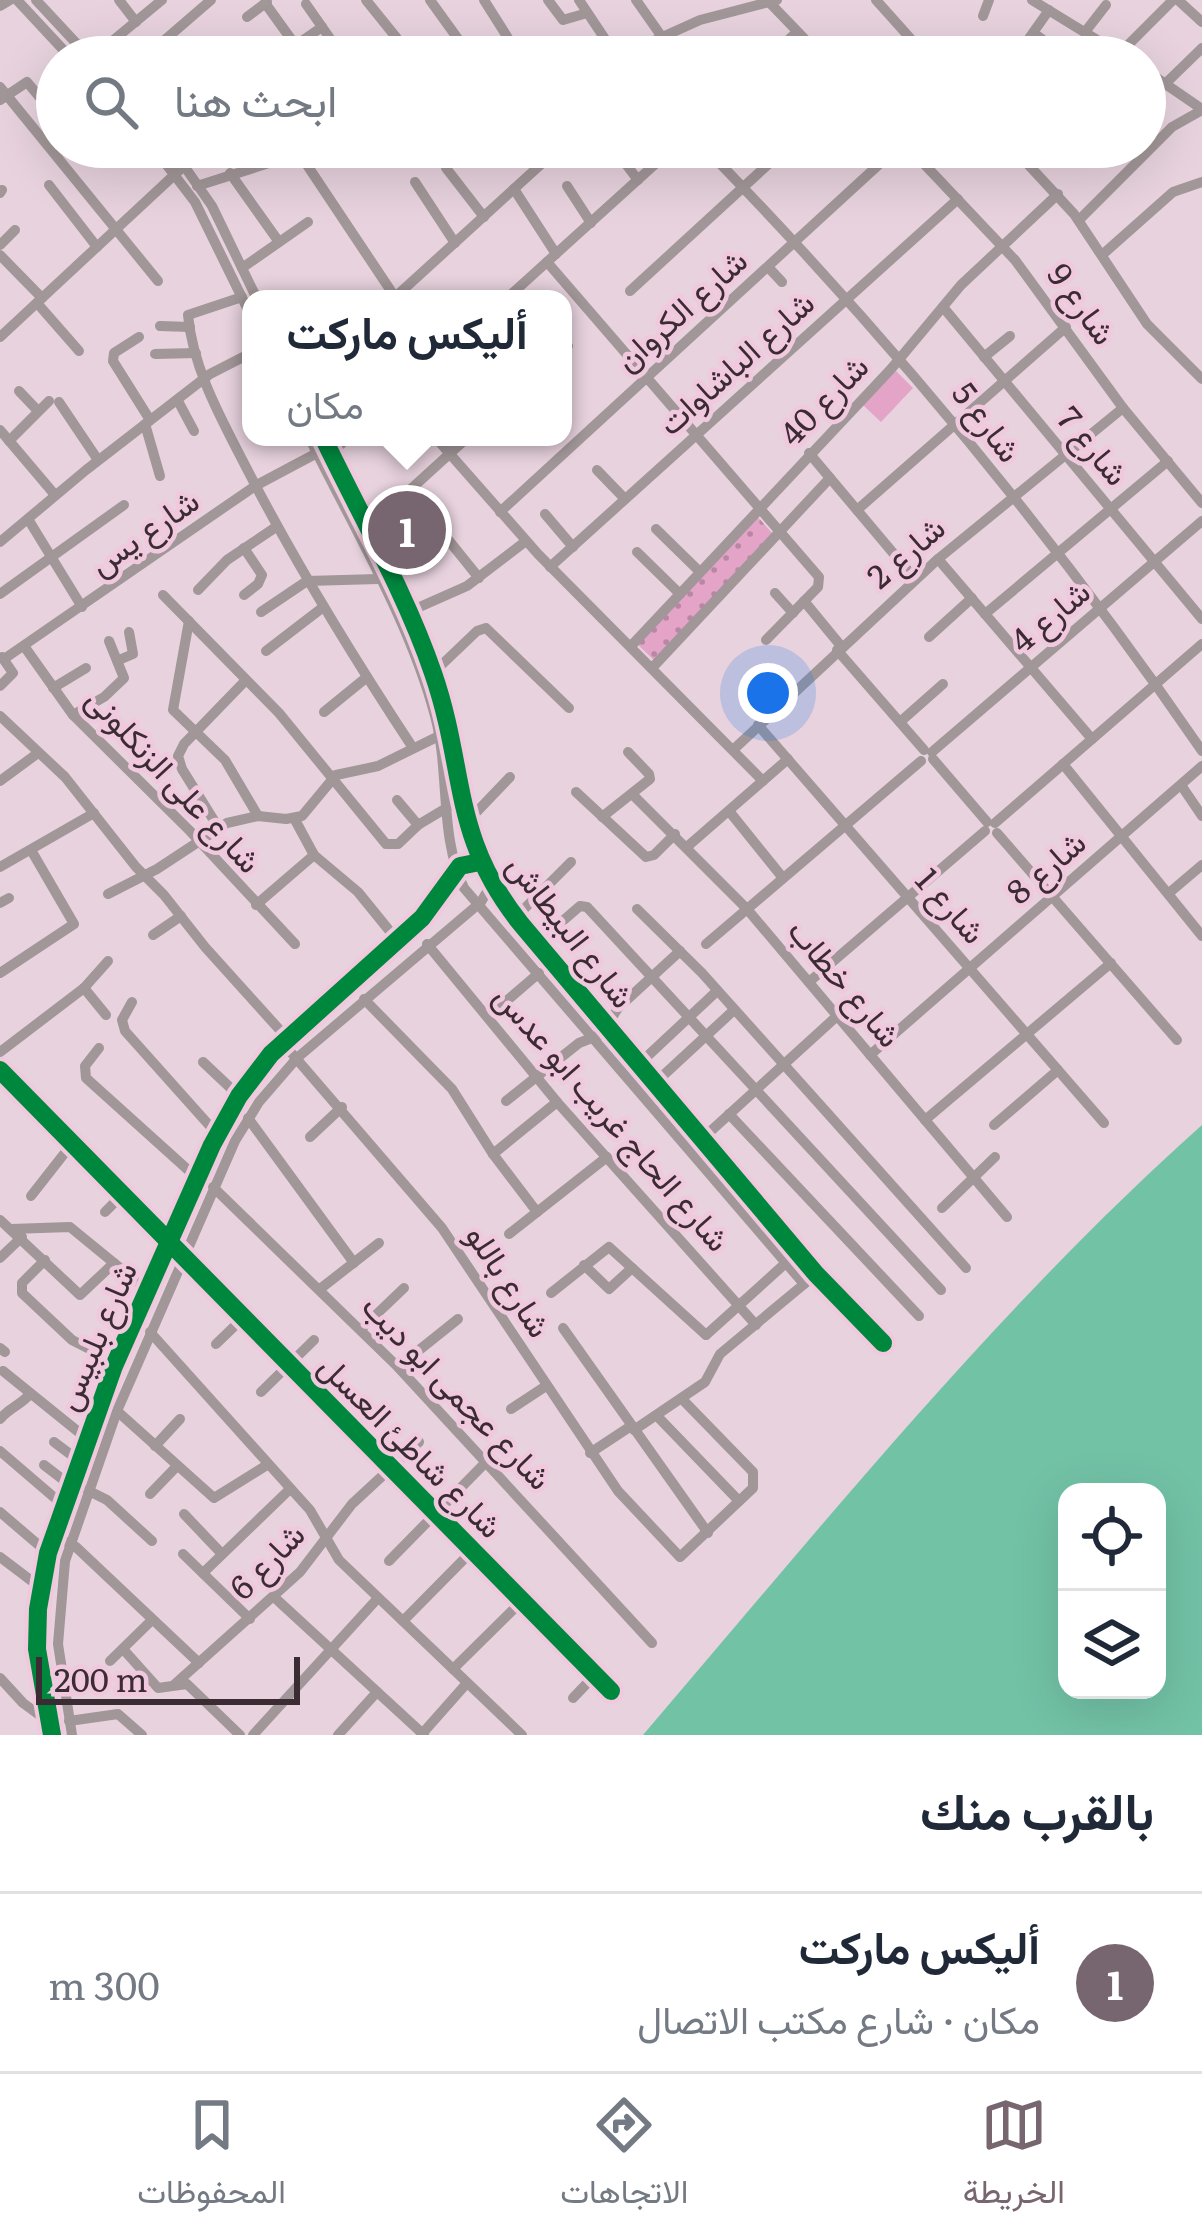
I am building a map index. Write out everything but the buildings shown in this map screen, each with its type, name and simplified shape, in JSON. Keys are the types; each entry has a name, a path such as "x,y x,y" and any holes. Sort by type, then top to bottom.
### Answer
{"street":[{"path":"0,6 14,0 58,36"},
{"path":"36,0 66,36"},
{"path":"119,0 136,22"},
{"path":"114,36 161,0"},
{"path":"169,36 211,0"},
{"path":"366,0 395,36"},
{"path":"430,0 456,36"},
{"path":"484,0 507,36"},
{"path":"548,0 563,20 587,13"},
{"path":"579,0 603,36"},
{"path":"636,0 661,36"},
{"path":"983,16 989,0"},
{"path":"1032,0 1090,36"},
{"path":"1038,36 1052,12 1066,0"},
{"path":"1134,36 1175,0 1202,22"},
{"path":"666,36 748,3 773,1 801,36"},
{"path":"247,16 267,2 290,36"},
{"path":"884,3 910,36"},
{"path":"306,4 329,36"},
{"path":"1085,32 1106,5"},
{"path":"309,36 322,27"},
{"path":"793,36 797,32"},
{"path":"1166,133 1202,110 1166,83 1202,48"},
{"path":"36,92 23,82 2,94 36,128"},
{"path":"70,168 158,281"},
{"path":"0,337 116,229 171,168"},
{"path":"183,168 253,290"},
{"path":"194,188 247,168"},
{"path":"309,168 389,290"},
{"path":"446,168 484,217"},
{"path":"403,290 537,168"},
{"path":"629,168 638,180"},
{"path":"516,290 651,168"},
{"name":"شارع 5","path":"724,168 848,298 956,424 1202,751"},
{"path":"630,291 764,168"},
{"name":"شارع الكروان","path":"500,512 876,168"},
{"name":"شارع 9","path":"928,168 1002,244 1123,408 1202,503"},
{"path":"1033,168 1078,220 1147,324 1202,380"},
{"path":"1078,220 1131,168"},
{"path":"230,173 279,242"},
{"path":"415,182 455,242"},
{"path":"1102,255 1173,192 1202,182"},
{"path":"49,185 97,247"},
{"path":"567,185 591,223"},
{"path":"194,188 242,297 190,313 204,380 276,527 322,608 413,748"},
{"path":"514,189 552,258 645,379 819,577 818,587 766,640"},
{"name":"شارع 40","path":"632,646 1002,244 1058,194"},
{"name":"شارع الباشاوات","path":"550,567 958,200"},
{"path":"242,268 308,222"},
{"path":"0,245 15,230"},
{"path":"0,255 79,351"},
{"path":"768,267 782,282"},
{"path":"0,281 13,268"},
{"name":"شارع 7","path":"943,307 1202,619"},
{"path":"160,326 190,327"},
{"path":"857,510 1066,327"},
{"path":"984,357 1010,336"},
{"path":"139,337 114,353 112,361 148,422 160,476"},
{"path":"155,354 196,353"},
{"path":"0,542 148,422 242,358"},
{"path":"1192,369 1202,360"},
{"path":"19,391 38,411"},
{"path":"178,401 194,431"},
{"path":"55,495 4,435 54,402 98,460"},
{"name":"شارع 2","path":"734,749 915,579 1123,408"},
{"name":"شارع البيطاش","path":"317,446 367,529 444,734 457,870 476,905 804,1284"},
{"name":"شارع البيطاش","path":"324,446 378,579 434,673 466,823 492,884 515,918 816,1274 883,1343"},
{"name":"شارع يس","path":"2,656 24,646 255,486 335,446"},
{"path":"442,446 526,542 763,781"},
{"path":"367,529 458,446"},
{"path":"809,453 915,579"},
{"path":"985,614 1168,461"},
{"path":"597,470 625,499"},
{"name":"شارع 40","path":"653,667 830,478"},
{"path":"409,491 479,578"},
{"path":"0,594 124,505"},
{"path":"545,514 573,547"},
{"path":"28,519 82,607"},
{"name":"شارع 4","path":"706,944 1202,521"},
{"path":"197,590 276,527"},
{"path":"656,529 700,572"},
{"path":"402,614 479,578 526,542"},
{"path":"244,548 262,575 244,595"},
{"path":"637,552 680,594"},
{"path":"938,559 1093,739"},
{"path":"261,612 307,581 378,579"},
{"path":"775,593 793,613"},
{"path":"163,595 279,712 386,844 398,844 448,807"},
{"path":"928,637 972,598"},
{"path":"804,601 927,755 1178,1040"},
{"path":"266,651 322,608"},
{"path":"189,621 172,707 231,767 258,816"},
{"path":"434,673 477,631 486,628 569,708"},
{"path":"119,660 133,653 129,632"},
{"path":"73,715 121,682 125,673 110,641"},
{"path":"809,982 1202,644"},
{"name":"شارع على الزنكلونى","path":"24,646 73,715 295,944"},
{"path":"2,656 12,670"},
{"path":"0,686 10,679 12,670 33,657"},
{"path":"53,688 86,668"},
{"path":"324,712 367,677"},
{"path":"218,827 179,763 180,749 246,680"},
{"path":"900,722 943,684"},
{"name":"شارع باللو","path":"0,716 65,777 143,876 182,916 442,1228 625,1501 680,1557 708,1533"},
{"name":"شارع 1","path":"758,725 1103,1123"},
{"path":"107,894 218,827 258,816 294,818 309,812 332,778 368,770 444,734"},
{"path":"602,817 651,776 628,752"},
{"path":"0,781 38,753"},
{"path":"688,846 788,759"},
{"path":"1064,764 1202,936"},
{"name":"شارع 8","path":"870,1055 1202,766"},
{"path":"466,823 510,777"},
{"path":"1180,785 1202,816"},
{"path":"576,792 646,857 675,834"},
{"name":"شارع خطاب","path":"632,794 747,909 1007,1217"},
{"path":"397,800 418,826"},
{"path":"729,811 784,878"},
{"path":"0,867 94,813"},
{"path":"294,818 314,855 358,892 397,940"},
{"path":"0,973 74,924 31,850"},
{"path":"256,905 314,855"},
{"path":"457,870 470,861 480,862"},
{"path":"515,918 571,862"},
{"path":"1169,893 1202,865"},
{"name":"شارع بلبيس","path":"51,1729 37,1648 41,1588 53,1535 115,1362 217,1134 239,1096 285,1040 432,908 457,870"},
{"name":"شارع بلبيس","path":"72,1735 58,1618 70,1543 116,1411 213,1187 248,1118 297,1058 476,905 492,884"},
{"path":"536,943 585,906 941,1290"},
{"path":"637,909 966,1268"},
{"path":"153,935 182,916"},
{"name":"شارع الحاج غريب ابو عدس","path":"427,944 557,1102 756,1325"},
{"path":"506,1101 607,1026 618,1008 680,951"},
{"path":"0,1052 84,988 108,961"},
{"path":"925,1120 1111,963"},
{"path":"489,1016 539,974"},
{"path":"84,988 106,1015"},
{"path":"639,1064 717,991"},
{"path":"364,999 452,1089 537,1212"},
{"path":"132,1002 122,1020 125,1031 217,1134"},
{"path":"655,1082 734,1010"},
{"path":"702,1139 838,1016"},
{"path":"99,1048 85,1066 86,1078 197,1178"},
{"path":"202,1062 239,1096"},
{"name":"شارع شاطئ العسل","path":"0,1070 611,1691"},
{"path":"994,1125 1058,1070"},
{"path":"493,1154 557,1102"},
{"path":"310,1137 342,1107"},
{"path":"730,1114 919,1316"},
{"path":"248,1118 353,1263"},
{"path":"32,1196 71,1145"},
{"path":"509,1234 607,1157"},
{"path":"942,1208 995,1157"},
{"name":"شارع عجمى ابو ديب","path":"213,1187 398,1367 652,1643"},
{"path":"105,1211 122,1195"},
{"path":"0,1220 82,1295 114,1263"},
{"path":"16,1233 70,1227 147,1290"},
{"path":"0,1258 16,1233"},
{"path":"320,1288 379,1243"},
{"path":"551,1293 608,1247 706,1335"},
{"path":"720,1354 706,1349 706,1335 798,1252"},
{"path":"45,1260 22,1283 22,1294 72,1340 115,1362"},
{"path":"584,1265 609,1289 632,1268"},
{"path":"590,1453 683,1400 712,1374 720,1354 816,1274"},
{"path":"361,1330 404,1288"},
{"path":"216,1344 242,1319"},
{"path":"398,1367 458,1319"},
{"path":"563,1328 708,1533 753,1488 755,1476 683,1400"},
{"path":"150,1332 317,1519 339,1560 522,1735"},
{"path":"261,1392 314,1340"},
{"path":"3,1371 86,1438"},
{"path":"511,1409 546,1386"},
{"path":"0,1419 30,1394"},
{"path":"0,1396 12,1405"},
{"path":"116,1411 217,1498 267,1465"},
{"path":"658,1417 739,1502"},
{"path":"155,1446 180,1419"},
{"path":"54,1442 78,1460"},
{"name":"شارع 6","path":"176,1684 274,1597 352,1504 418,1442"},
{"path":"0,1450 63,1504"},
{"path":"0,1474 12,1461"},
{"path":"388,1561 487,1461"},
{"path":"44,1465 70,1485"},
{"path":"150,1493 177,1466"},
{"path":"87,1490 107,1500 152,1541"},
{"path":"202,1573 289,1490"},
{"path":"0,1512 48,1553"},
{"path":"184,1514 222,1555"},
{"path":"53,1535 70,1543 199,1664"},
{"path":"403,1621 472,1551"},
{"path":"183,1554 250,1619"},
{"path":"0,1556 41,1588"},
{"path":"274,1597 422,1734 467,1683"},
{"path":"253,1735 378,1598"},
{"path":"453,1669 522,1601"},
{"path":"110,1661 152,1619"},
{"path":"123,1648 158,1688 187,1684 240,1735"},
{"path":"573,1698 595,1675"},
{"path":"0,1678 51,1729"},
{"path":"338,1735 377,1691"},
{"path":"69,1720 112,1714 142,1735"},
{"path":"118,1735 131,1724"}],"shaded area":[{"path":"896,371 913,388 881,422 863,405"},
{"path":"756,515 773,534 655,661 637,644"},
{"path":"1202,1125 1202,1735 643,1735 912,1421 1053,1269"}],"cycle path":[{"path":"328,446 422,643 444,708 471,831 498,892 816,1274 883,1343"},
{"path":"52,1735 37,1649 48,1553 114,1366 212,1145 239,1096 271,1054 422,918 460,866 480,862"},
{"path":"0,1070 611,1691"}],"place":[{"name":"أليكس ماركت","path":"407,530"}]}
